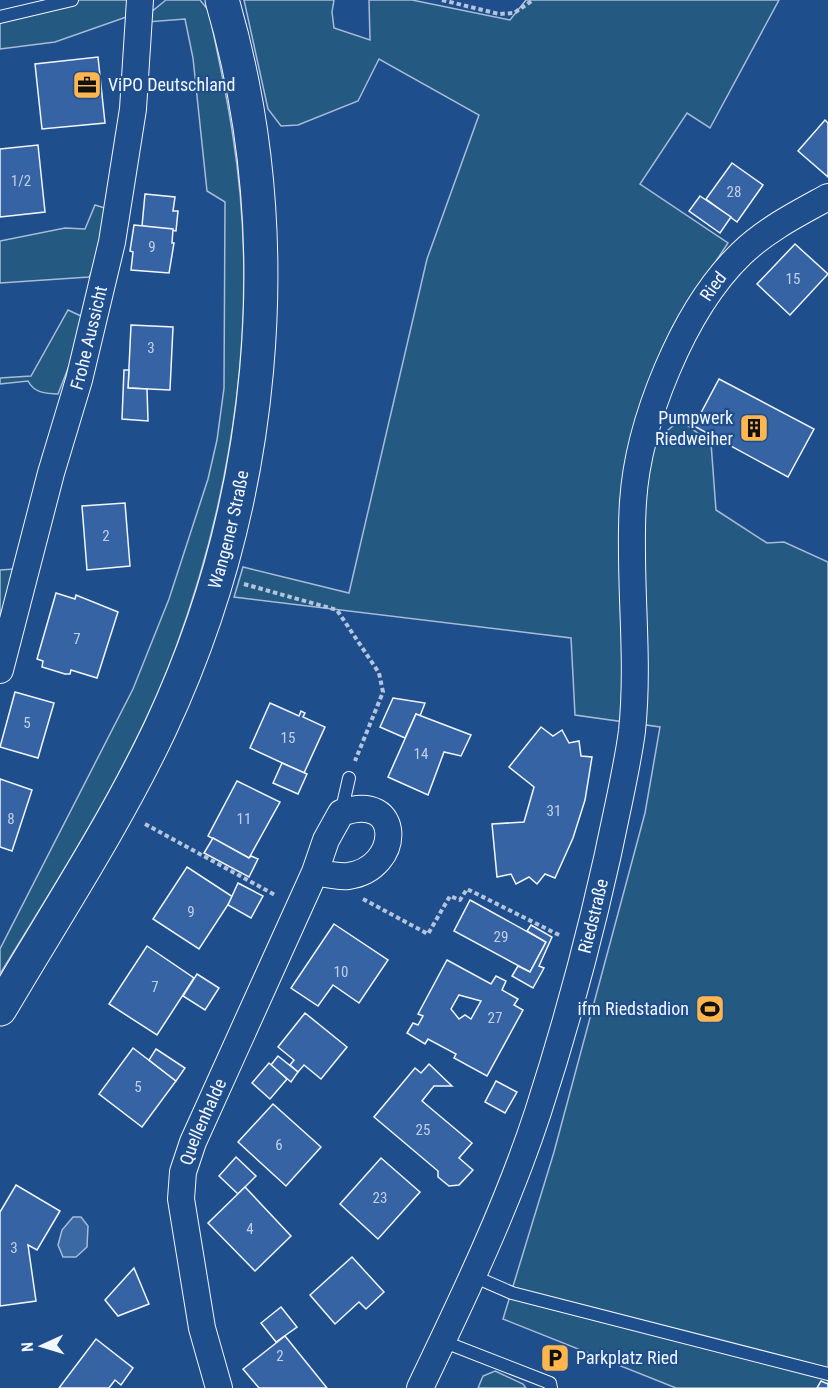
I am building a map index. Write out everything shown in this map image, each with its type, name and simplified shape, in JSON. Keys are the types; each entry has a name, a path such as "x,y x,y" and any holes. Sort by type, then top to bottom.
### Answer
{"main road":[{"name":"Wangener Straße","path":"0,1010 117,810 159,730 202,626 232,527 250,432 258,344 260,234 245,105 222,0"}],"street":[{"name":"Frohe Aussicht","path":"0,670 51,472 79,380 112,242 133,109 140,0"},
{"name":"Ried","path":"648,418 675,353 704,302 739,256 789,217 828,197"},
{"name":"Riedstraße","path":"420,1388 473,1276 538,1114 586,949 632,730 633,501 639,454 648,418"},
{"path":"315,872 339,876 372,868 388,843 390,831 386,820 379,813 361,807 341,813"},
{"name":"Quellenhalde","path":"219,1388 202,1328 184,1232 180,1199 183,1172 193,1142 315,872 326,840 341,813"}],"lane":[{"path":"0,17 72,0"},
{"path":"341,813 348,778"},
{"path":"473,1276 512,1293 828,1374"},
{"path":"442,1341 529,1373 550,1383 551,1388"}],"path":[{"path":"442,0 499,14 514,13 533,0"},
{"path":"275,591 337,610 379,673 383,692 348,778"},
{"path":"117,810 297,908"},
{"path":"352,894 428,934 450,896 460,900 467,889 586,949"}],"shaded area":[{"path":"72,0 134,0 135,14 55,42 0,49 0,17"},
{"path":"166,0 200,0 209,11 233,137 241,201 244,267 237,397 227,462 196,588 158,692 118,775 0,974 0,949 133,689 169,599 208,479 217,440 224,388 225,202 207,191 193,58 185,19 147,22 150,13"},
{"path":"244,0 334,0 332,12 334,28 370,40 369,0 412,0 510,20 526,0 779,0 710,128 687,113 640,184 728,243 673,326 635,420 662,435 680,420 711,443 716,510 767,543 784,542 828,562 828,1388 676,1388 503,1319 554,1152 645,813 660,727 575,715 571,638 234,597 243,567 349,593 427,259 479,115 379,59 358,101 298,125 281,126 268,109"},
{"path":"95,205 108,209 99,257 89,277 0,283 0,241 65,228 85,229"},
{"path":"68,310 81,316 80,338 58,394 37,391 28,381 0,384 0,378 31,376"},
{"path":"28,568 0,670 0,570"},
{"path":"73,1217 81,1217 88,1226 87,1247 76,1257 63,1257 58,1245 62,1230"},
{"path":"495,1371 523,1384 526,1388 478,1388 483,1376"}],"building":[{"path":"98,57 105,123 42,129 35,64"},
{"path":"825,120 828,123 828,177 798,151"},
{"path":"38,145 45,212 0,217 0,149"},
{"path":"732,163 763,185 737,222 706,199"},
{"path":"145,194 175,197 173,211 178,211 176,231 142,226"},
{"path":"700,196 731,217 720,233 689,211"},
{"path":"134,225 173,229 172,243 174,243 169,273 131,270 133,252 130,251"},
{"path":"795,244 828,274 790,315 757,284"},
{"path":"131,325 173,327 170,390 128,388"},
{"path":"124,370 129,370 128,388 147,389 148,421 122,419"},
{"name":"Pumpwerk Riedweiher","path":"719,379 814,429 788,477 694,426"},
{"path":"125,503 130,566 87,570 82,506"},
{"path":"56,593 75,599 76,595 118,612 97,678 71,670 70,674 65,674 42,667 43,661 37,659"},
{"path":"15,692 54,703 38,758 0,747"},
{"path":"393,698 425,703 420,716 416,714 405,738 380,727"},
{"path":"270,703 299,716 301,711 305,713 303,717 325,727 304,773 250,748"},
{"path":"416,714 471,735 461,756 444,752 428,795 388,777"},
{"path":"541,727 553,736 562,730 569,743 579,741 581,756 592,757 585,800 573,838 555,878 545,874 537,884 529,877 516,884 511,874 497,877 492,824 524,822 534,787 509,767"},
{"path":"282,763 307,774 298,794 273,783"},
{"path":"0,779 32,790 12,851 0,847"},
{"path":"237,781 280,802 249,858 208,836"},
{"path":"213,838 249,858 251,856 258,859 249,877 204,853"},
{"path":"187,867 233,897 199,949 153,919"},
{"path":"238,883 263,896 251,918 228,905"},
{"path":"470,900 546,942 530,972 454,931"},
{"path":"334,924 388,960 359,1003 333,985 318,1006 291,988"},
{"path":"531,925 552,937 539,966 544,968 533,988 512,976 518,966 530,972 546,942 527,931"},
{"path":"147,946 194,978 157,1035 109,1004"},
{"path":"447,960 491,984 496,976 506,981 502,990 518,999 514,1005 523,1010 487,1076 454,1058 456,1054 428,1039 425,1044 407,1033 413,1023 418,1025 423,1016 418,1014","holes":["459,995 481,1001 471,1019 465,1015 459,1019 451,1009"]},
{"path":"197,974 219,988 205,1010 183,996"},
{"path":"305,1013 347,1047 321,1079 304,1065 298,1072 290,1065 294,1060 278,1047"},
{"path":"133,1048 176,1081 142,1127 99,1094"},
{"path":"156,1049 185,1068 176,1081 149,1060"},
{"path":"278,1056 298,1072 291,1082 271,1065"},
{"path":"269,1063 287,1079 270,1099 252,1083"},
{"path":"429,1064 452,1086 434,1086 422,1101 472,1143 459,1158 473,1170 459,1185 449,1186 438,1177 438,1171 374,1117 415,1068 421,1073"},
{"path":"496,1081 517,1092 505,1113 485,1102"},
{"path":"273,1104 321,1147 286,1186 238,1142"},
{"path":"236,1157 256,1176 238,1194 219,1176"},
{"path":"381,1158 420,1192 378,1239 340,1204"},
{"path":"16,1185 60,1211 37,1250 28,1245 36,1301 0,1306 0,1212"},
{"path":"245,1187 291,1236 255,1271 208,1223"},
{"path":"352,1257 384,1292 366,1309 359,1302 335,1324 310,1295"},
{"path":"134,1268 149,1304 118,1316 105,1300"},
{"path":"281,1307 297,1327 276,1342 261,1323"},
{"path":"285,1336 327,1388 259,1388 243,1369"},
{"path":"96,1339 133,1368 121,1385 115,1380 109,1388 59,1388"},
{"path":"821,1381 828,1384 828,1388 817,1388"}],"place":[{"name":"ViPO Deutschland","path":"87,85"},
{"name":"Pumpwerk Riedweiher","path":"754,428"},
{"name":"ifm Riedstadion","path":"710,1009"},
{"name":"Parkplatz Ried","path":"555,1358"}]}
